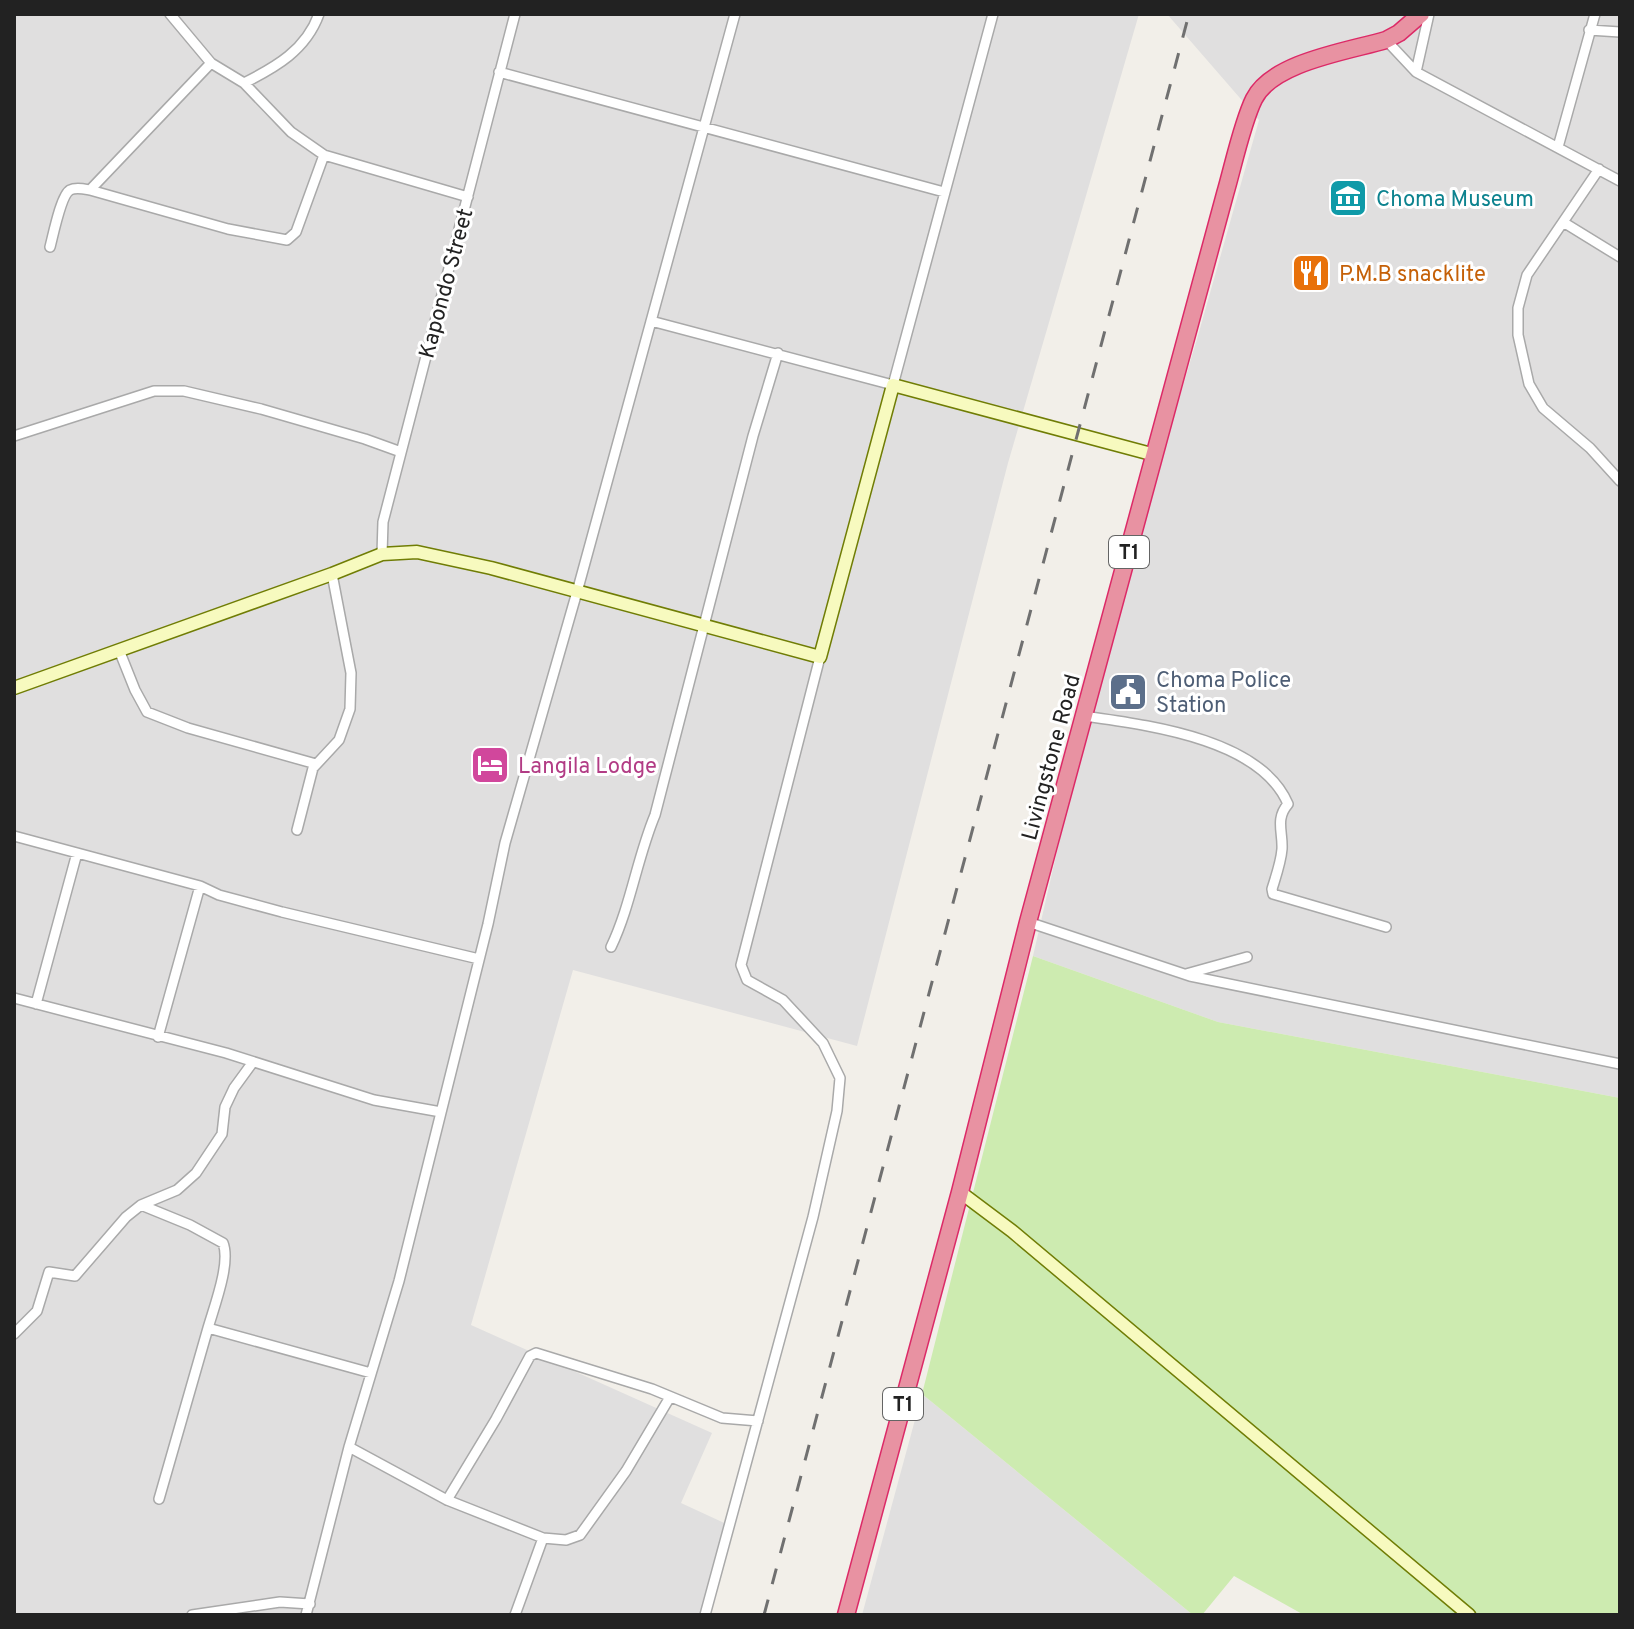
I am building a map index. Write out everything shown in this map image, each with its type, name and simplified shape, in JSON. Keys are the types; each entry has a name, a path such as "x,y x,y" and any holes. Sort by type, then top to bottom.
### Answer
{"highway":[{"name":"Livingstone Road","path":"846,1615 960,1192 1028,922 1225,194 1254,98 1266,84 1290,68 1386,40 1421,14"}],"street":[{"path":"170,14 211,63 244,83 291,132 324,155 468,197"},
{"path":"244,83 290,56 305,41 319,14"},
{"name":"Kapondo Street","path":"382,554 383,522 515,14"},
{"path":"306,1615 349,1447 399,1281 505,843 735,14"},
{"path":"705,1615 813,1217 837,1111 840,1078 823,1043 783,1000 747,980 741,965 820,657 993,14"},
{"path":"1416,72 1429,14"},
{"path":"1558,147 1595,14"},
{"path":"1589,30 1620,32"},
{"path":"1386,40 1416,72 1620,181"},
{"path":"90,190 211,63"},
{"path":"499,72 944,192"},
{"path":"50,247 66,193 74,188 228,229 287,240 296,232 324,155"},
{"path":"1599,169 1534,264 1522,289 1518,335 1529,384 1543,408 1590,448 1620,481"},
{"path":"1563,222 1620,257"},
{"path":"651,321 1155,455"},
{"path":"611,947 619,931 645,839 655,815 753,436 778,353"},
{"path":"14,436 154,391 184,391 261,409 401,452"},
{"path":"14,688 382,554 417,552 491,568 820,657"},
{"path":"297,830 316,764 339,740 350,709 351,673 332,574"},
{"path":"119,650 147,712 188,728 316,764"},
{"path":"1084,716 1166,730 1205,741 1258,766 1284,793 1288,804 1282,811 1279,829 1283,846 1273,894 1386,927"},
{"path":"14,836 200,886 219,895 282,912 479,959"},
{"path":"36,1004 77,853"},
{"path":"158,1037 200,886"},
{"path":"1028,922 1186,974 1620,1064"},
{"path":"1186,974 1247,957"},
{"path":"14,998 253,1062 374,1100 441,1112"},
{"path":"14,1334 37,1311 49,1272 75,1276 126,1217 141,1205 177,1190 196,1173 222,1134 225,1107 253,1062"},
{"path":"960,1192 1012,1231 1469,1615"},
{"path":"141,1205 190,1225 223,1243 226,1248 222,1278 159,1499"},
{"path":"208,1328 371,1373"},
{"path":"447,1500 530,1356 536,1353 652,1389 722,1418 758,1421"},
{"path":"349,1447 447,1500 543,1538 566,1540 580,1535 626,1471 670,1397"},
{"path":"515,1615 543,1538"},
{"path":"192,1615 280,1602 310,1604"}],"shaded area":[{"path":"14,14 1139,14 1008,463 857,1046 573,970 471,1325 712,1433 681,1503 733,1527 709,1615 14,1615"},
{"path":"1167,14 1620,14 1620,1098 1218,1022 1033,956 1101,660 1259,120"},
{"path":"922,1394 1193,1615 862,1615"}],"green space":[{"path":"1033,956 1218,1022 1620,1098 1620,1615 1304,1615 1234,1576 1202,1615 1193,1615 922,1394"}],"railway":[{"path":"764,1615 1189,14"}],"place":[{"name":"Choma Museum","path":"1348,198"},
{"name":"P.M.B snacklite","path":"1311,273"},
{"name":"Choma Police Station","path":"1128,692"},
{"name":"Langila Lodge","path":"490,765"}]}
